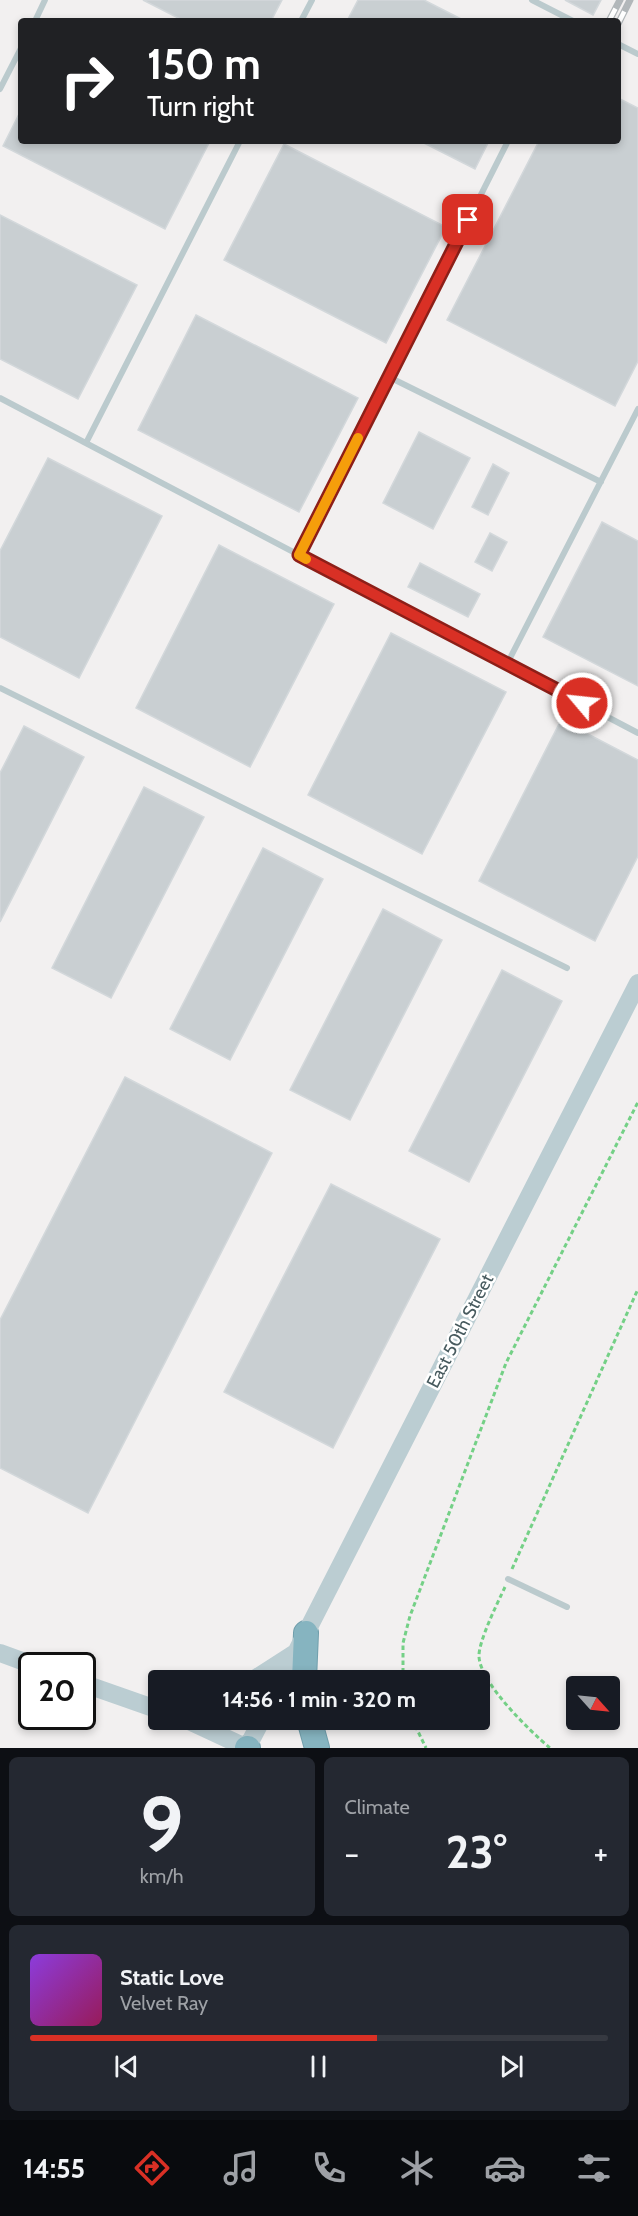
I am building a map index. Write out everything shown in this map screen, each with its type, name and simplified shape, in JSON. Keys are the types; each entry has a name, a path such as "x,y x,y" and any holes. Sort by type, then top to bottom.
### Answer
{"highway":[{"path":"301,1643 303,1670"},
{"path":"312,1730 317,1748"}],"main road":[{"name":"East 50th Street","path":"287,1670 638,982"},
{"path":"266,1670 301,1643"},
{"path":"0,1653 18,1660"},
{"path":"96,1688 148,1706"},
{"path":"128,1700 148,1702"},
{"path":"210,1730 248,1748 257,1730"}],"lane":[{"path":"36,18 45,0"},
{"path":"303,18 312,0"},
{"path":"532,0 566,18"},
{"path":"621,46 638,54"},
{"path":"0,89 18,54"},
{"path":"86,443 238,144"},
{"path":"299,555 506,144"},
{"path":"389,377 601,482"},
{"path":"0,398 638,733"},
{"path":"507,664 638,409"},
{"path":"0,688 567,968"},
{"path":"508,1579 567,1607"}],"path":[{"path":"403,1670 403,1643 410,1616 496,1387 638,1102"},
{"path":"550,1748 537,1738 483,1674 478,1655 508,1579 638,1289"},
{"path":"417,1730 426,1748"}],"building":[{"path":"143,0 282,0 273,18 178,18"},
{"path":"358,0 424,0 459,18 349,18"},
{"path":"565,0 601,0 593,15"},
{"path":"621,100 638,108 638,361 615,406 447,320 537,144 621,144"},
{"path":"18,116 18,144 208,144 165,229 3,146"},
{"path":"284,144 446,227 386,343 224,260"},
{"path":"426,144 488,144 475,169"},
{"path":"0,215 137,285 78,399 0,359"},
{"path":"196,315 358,398 299,512 138,430"},
{"path":"419,432 470,458 433,529 383,503"},
{"path":"48,458 162,516 79,678 0,637 0,551"},
{"path":"493,464 509,473 488,515 472,507"},
{"path":"602,522 638,541 638,686 543,637"},
{"path":"490,533 507,542 492,571 475,562"},
{"path":"219,545 334,604 250,767 136,708"},
{"path":"420,563 480,594 468,617 408,587"},
{"path":"391,633 506,692 422,854 308,795"},
{"path":"561,720 638,760 638,856 595,941 479,881"},
{"path":"24,726 84,757 0,922 0,773"},
{"path":"144,787 204,817 111,998 52,968"},
{"path":"263,848 323,879 230,1060 170,1029"},
{"path":"383,909 442,940 350,1120 290,1090"},
{"path":"502,970 562,1001 469,1182 409,1151"},
{"path":"125,1077 272,1153 88,1513 0,1468 0,1320"},
{"path":"331,1184 440,1239 333,1448 224,1392"}],"railway":[{"path":"611,18 620,0"},
{"path":"621,18 630,0"}],"slow traffic":[{"path":"306,559 299,555 358,438"}],"route":[{"path":"468,220 299,555 582,703"}]}
